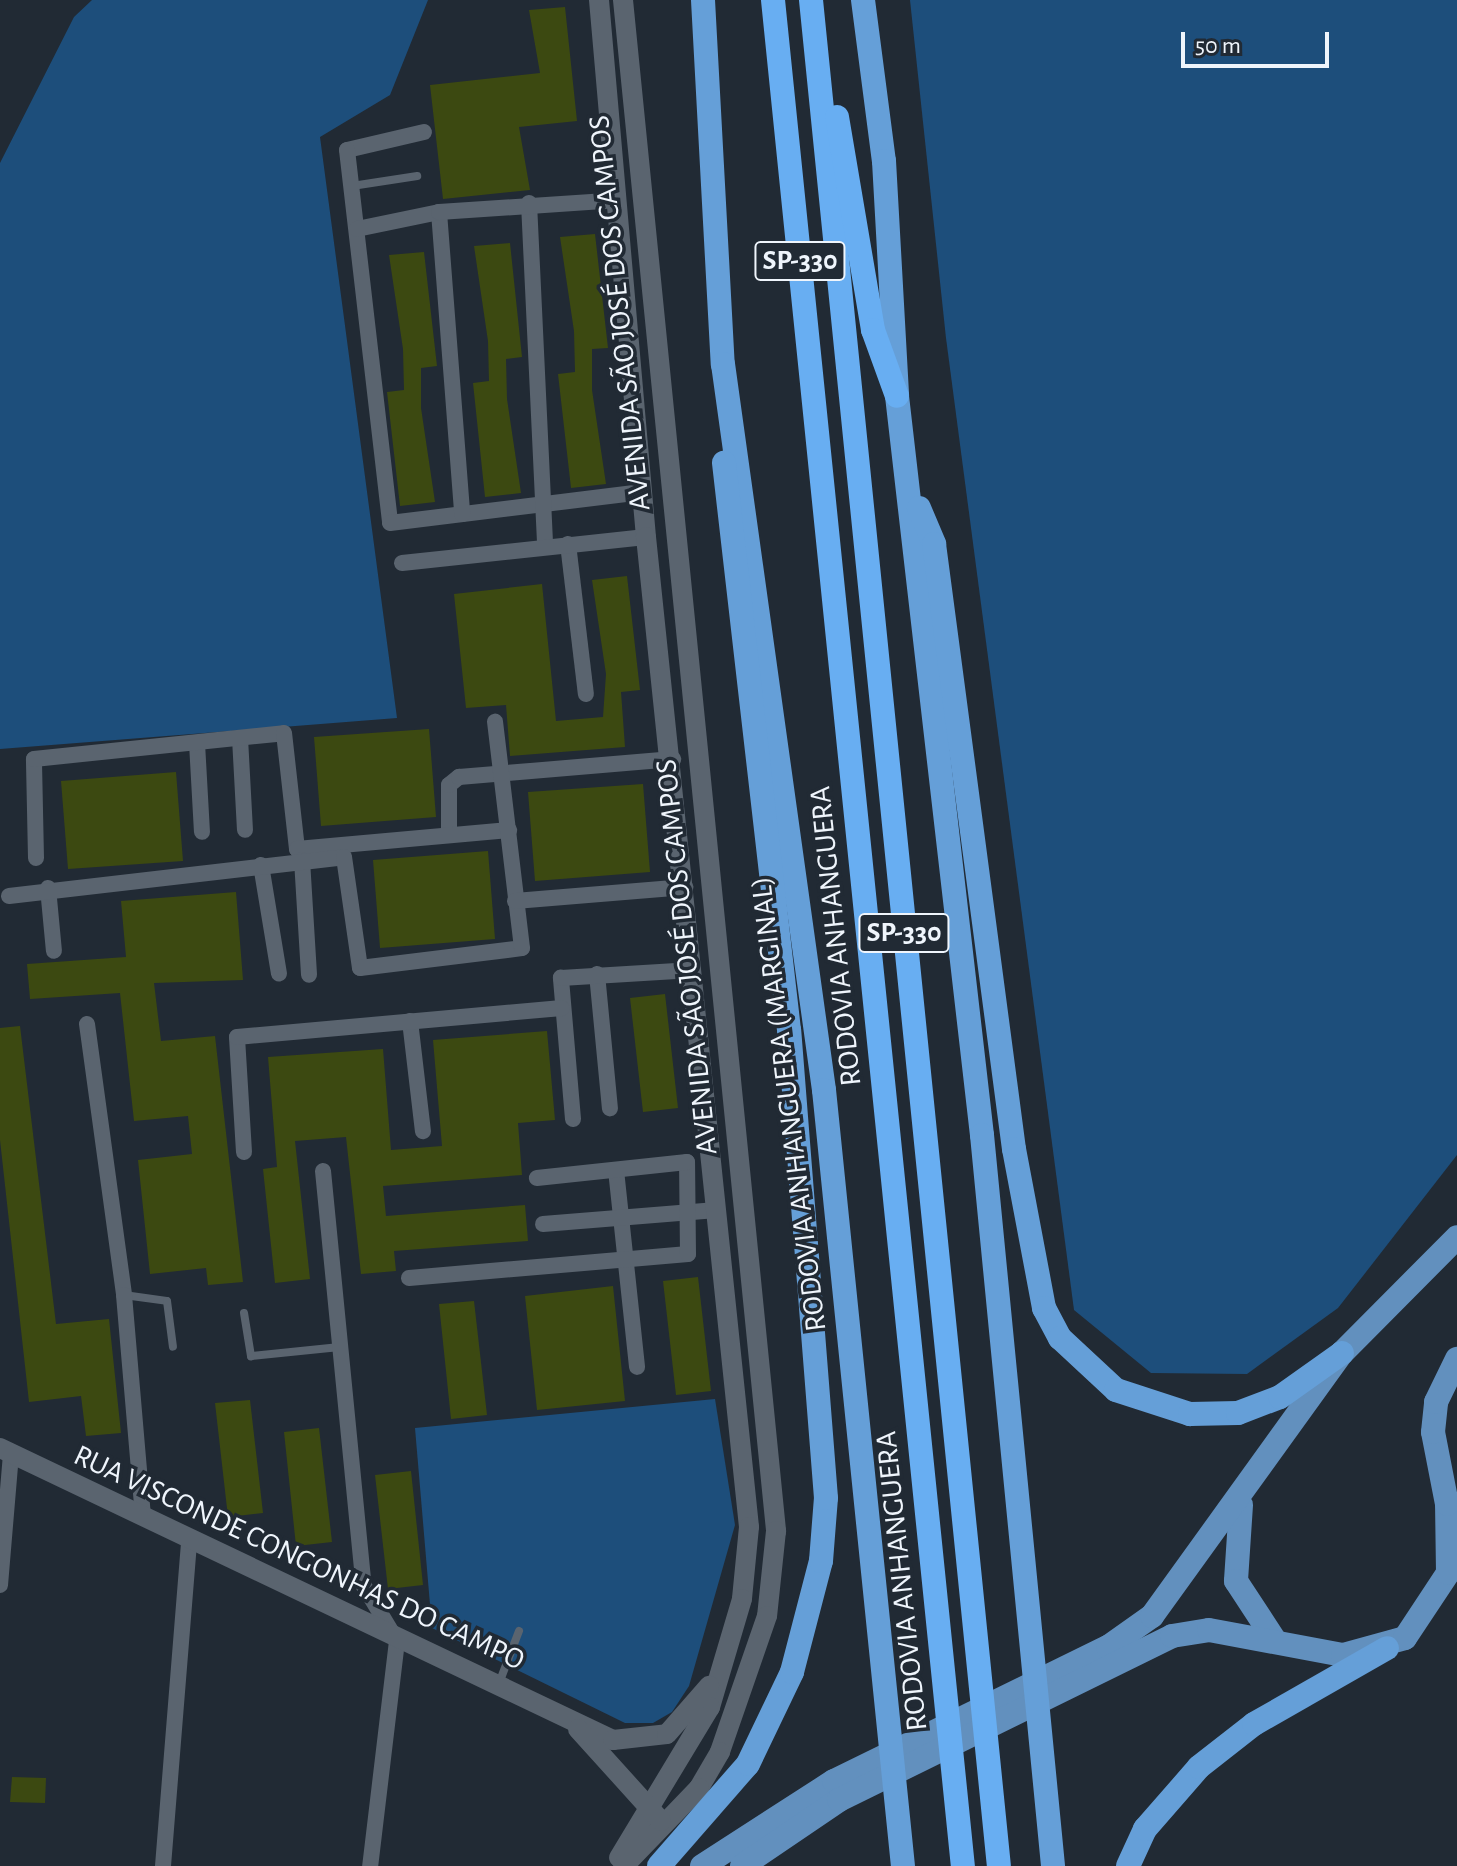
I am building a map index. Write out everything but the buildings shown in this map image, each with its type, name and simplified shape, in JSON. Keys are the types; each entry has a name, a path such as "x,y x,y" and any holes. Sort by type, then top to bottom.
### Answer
{"highway":[{"name":"RODOVIA ANHANGUERA (MARGINAL)","path":"703,0 723,364 824,1090 903,1866"},
{"name":"RODOVIA ANHANGUERA","path":"773,0 963,1866"},
{"name":"SP-330","path":"811,0 999,1866"},
{"path":"819,0 870,317 897,396"},
{"path":"863,0 884,161 897,396 909,483 1053,1866"},
{"path":"659,1866 748,1764 792,1672 821,1561 826,1498 789,1030 725,509 723,364"},
{"path":"909,483 934,544 1014,1149 1044,1308 1060,1338 1116,1390 1190,1414 1238,1413 1280,1397 1342,1353"},
{"path":"1128,1866 1145,1829 1199,1767 1254,1724 1387,1648"}],"main road":[{"path":"1112,1655 1152,1616 1243,1499 1342,1353 1457,1237"},
{"path":"702,1866 836,1791 1112,1655 1185,1634 1274,1639 1316,1654 1387,1648 1423,1618 1448,1573 1447,1504 1433,1432 1436,1402 1457,1359"},
{"path":"1243,1499 1232,1558 1236,1581 1274,1639"},
{"path":"742,1866 836,1791"}],"street":[{"name":"AVENIDA SÃO JOSÉ DOS CAMPOS","path":"599,0 646,537 673,759 749,1527 742,1599 723,1667 658,1819 624,1866"},
{"name":"AVENIDA SÃO JOSÉ DOS CAMPOS","path":"614,1866 720,1752 752,1674 776,1531 623,0"},
{"path":"424,132 347,150 390,523 642,492"},
{"path":"357,229 439,212 529,203 618,200"},
{"path":"529,203 539,503 545,547"},
{"path":"439,212 462,514"},
{"path":"402,563 646,537"},
{"path":"568,544 586,694"},
{"path":"9,896 48,888 344,857 360,968 522,948 495,722"},
{"path":"36,858 34,759 284,733 297,849 509,830"},
{"path":"240,738 245,830"},
{"path":"197,743 202,832"},
{"path":"449,835 452,780 673,759"},
{"path":"302,860 309,975"},
{"path":"261,865 279,974"},
{"path":"515,901 685,887"},
{"path":"48,888 54,951"},
{"path":"573,1119 561,978 693,970"},
{"path":"597,974 610,1108"},
{"path":"244,1152 237,1037 562,1008"},
{"path":"410,1021 423,1131"},
{"path":"87,1024 124,1295 143,1517"},
{"path":"409,1278 688,1254 687,1162 537,1178"},
{"path":"616,1170 637,1367"},
{"path":"323,1171 364,1586 397,1641 370,1866"},
{"path":"543,1224 716,1210"},
{"path":"0,1585 6,1451"},
{"name":"RUA VISCONDE CONGONHAS DO CAMPO","path":"6,1451 397,1641 613,1740 667,1734 723,1667"},
{"path":"163,1866 189,1541"},
{"name":"RUA VISCONDE CONGONHAS DO CAMPO","path":"573,1724 658,1819"}],"lane":[{"path":"352,186 417,176"},
{"path":"124,1295 167,1301 173,1347"},
{"path":"244,1313 251,1356 340,1347"},
{"path":"498,1686 519,1631"}],"shaded area":[{"path":"92,0 428,0 390,95 320,137 397,718 0,749 0,163 74,17"},
{"path":"910,0 1457,0 1457,1155 1338,1308 1247,1374 1151,1373 1074,1310 946,338"},
{"path":"715,1399 735,1525 689,1686 672,1712 653,1723 625,1723 432,1628 415,1428"}]}
